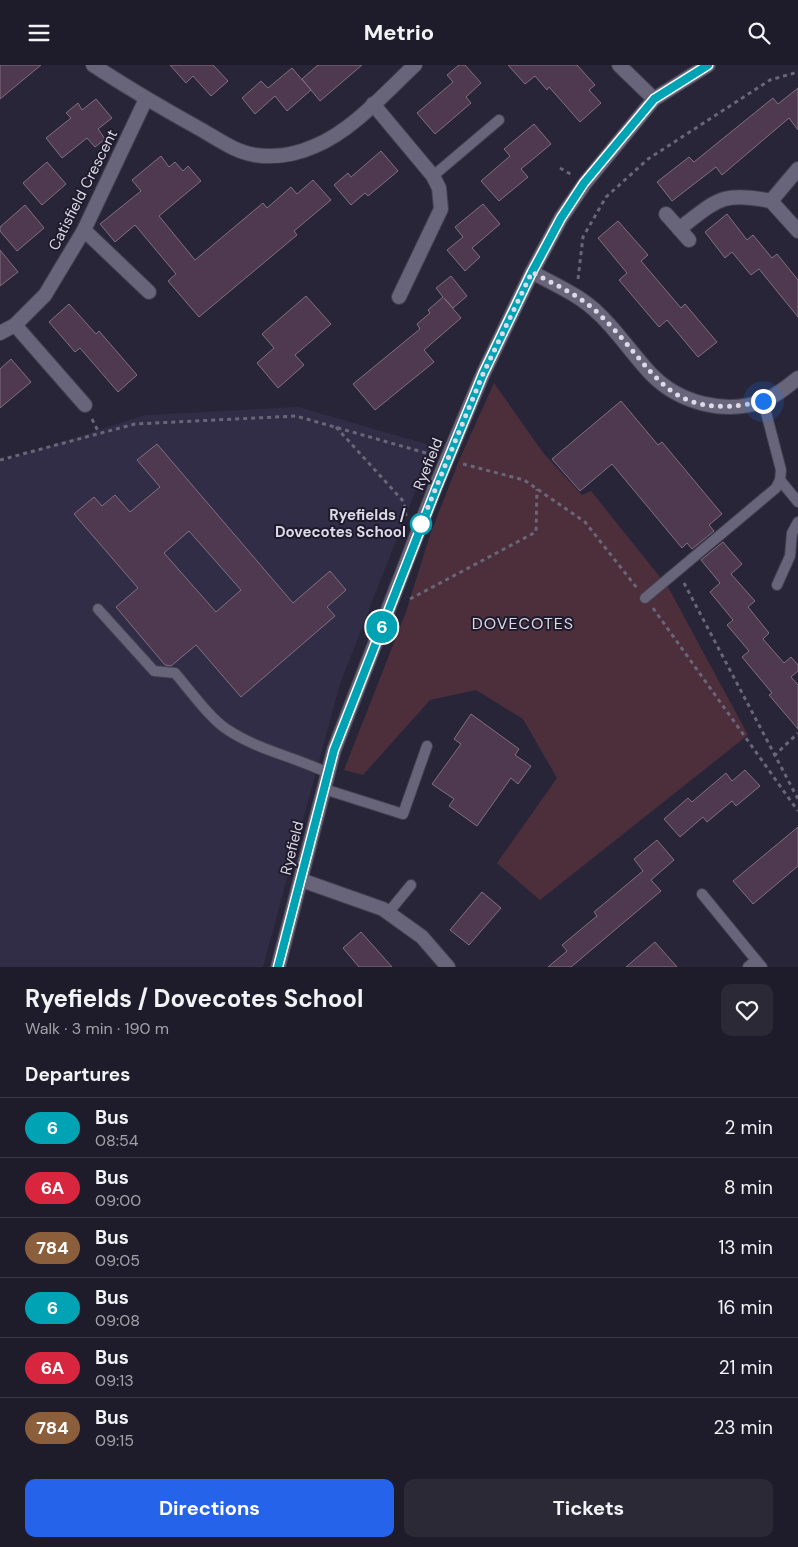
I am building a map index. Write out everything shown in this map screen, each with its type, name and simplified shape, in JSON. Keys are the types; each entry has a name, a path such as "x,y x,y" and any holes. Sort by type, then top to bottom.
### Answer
{"street":[{"path":"93,65 146,99 235,149 255,155 276,156 299,152 316,146 334,135 373,105 415,65"},
{"path":"619,65 654,99"},
{"name":"Ryefield","path":"278,967 334,750 456,438 483,374 532,272 561,218 584,183 654,99 708,65"},
{"name":"Catisfield Crescent","path":"0,333 15,325 45,295 84,230 146,99"},
{"path":"373,105 433,176 439,188 441,209 399,297"},
{"path":"771,201 798,169"},
{"path":"678,229 716,202 732,196 771,201 798,231"},
{"path":"666,214 689,240"},
{"path":"84,230 149,292"},
{"path":"532,272 575,295 598,313 650,374 666,389 700,403 721,407 739,407 763,401 781,392 798,378"},
{"path":"15,325 85,405"},
{"path":"301,880 388,913 422,937 448,967"}],"lane":[{"path":"433,176 499,120"},
{"path":"645,598 776,488 780,480 781,470 763,401"},
{"path":"780,480 798,503"},
{"path":"777,585 790,556 792,533 798,522"},
{"path":"98,609 154,671 175,673 226,730 267,751 306,763 328,773"},
{"path":"324,789 403,814 427,746"},
{"path":"388,913 411,885"},
{"path":"702,895 755,965"}],"path":[{"path":"575,295 583,237 606,197 648,159 770,81 798,72"},
{"path":"0,460 135,424 296,416 437,456"},
{"path":"335,426 404,502 407,521"},
{"path":"455,461 524,480 585,522 645,598 737,722 798,811"},
{"path":"388,611 536,532 536,489"},
{"path":"678,570 798,799"},
{"path":"774,755 798,733"}],"shaded area":[{"path":"494,383 544,454 582,495 591,491 668,587 748,735 540,900 497,863 557,778 523,719 476,690 430,700 363,775 344,770 406,612 430,535 458,463"},
{"path":"298,407 433,446 340,684 263,967 0,967 0,462 145,415"}],"building":[{"path":"0,65 41,65 0,99"},
{"path":"170,65 213,65 228,81 211,96 193,76 186,83"},
{"path":"318,65 362,65 320,101 302,79"},
{"path":"459,65 465,65 481,83 466,97 471,103 435,134 417,113 453,82 447,75"},
{"path":"508,65 577,65 595,85 589,90 601,103 580,122 549,87 547,90 535,76 525,84"},
{"path":"292,68 311,90 287,111 275,96 255,114 242,98 261,81 268,88"},
{"path":"798,88 798,130 789,118 722,175 716,167 672,201 657,182 689,157 694,162 773,98 778,104"},
{"path":"96,99 112,118 98,129 105,139 95,147 87,138 62,158 46,138 71,118 66,113 78,103 82,110"},
{"path":"534,124 551,144 521,169 528,177 499,201 481,181 510,156 504,149"},
{"path":"381,151 398,171 368,196 365,193 351,205 334,185 348,173 351,177"},
{"path":"161,156 169,167 175,162 183,171 188,166 201,181 159,216 195,260 263,203 267,208 291,187 297,194 313,180 331,200 294,231 297,235 199,317 168,281 176,274 135,225 115,242 100,224 141,191 132,180"},
{"path":"47,162 66,184 42,205 23,183"},
{"path":"483,204 500,224 472,248 480,257 465,271 447,250 463,237 455,227"},
{"path":"25,205 44,228 17,251 0,231 0,227"},
{"path":"727,214 747,240 753,235 772,258 777,254 798,280 798,317 759,269 751,275 732,252 725,258 705,232"},
{"path":"618,221 648,255 641,261 681,308 685,304 717,342 698,357 667,320 659,327 619,280 627,273 598,238"},
{"path":"0,250 18,272 0,286"},
{"path":"451,276 467,296 453,308 444,298 461,318 424,350 434,362 375,410 353,384 420,329 417,324 430,313 428,310 443,297 436,288"},
{"path":"306,296 331,324 295,355 304,365 278,388 257,363 274,348 262,334"},
{"path":"69,304 96,334 99,331 137,375 118,392 80,348 75,352 49,322"},
{"path":"11,359 31,382 0,408 0,369"},
{"path":"621,401 658,445 662,442 722,514 709,525 714,531 692,549 687,543 682,548 612,464 580,491 552,459"},
{"path":"157,444 293,603 330,571 346,590 327,607 335,616 241,697 196,645 171,666 165,665 116,607 138,588 74,514 94,497 102,506 115,495 130,512 160,487 137,460","holes":["189,531 241,590 216,612 164,553"]},
{"path":"723,542 742,564 731,574 755,601 748,607 769,633 763,639 784,663 791,657 798,665 798,671 791,677 798,685 798,729 769,695 772,693 742,657 749,651 727,625 733,620 710,592 720,583 701,560"},
{"path":"471,714 519,749 515,755 531,766 518,784 511,778 477,826 449,806 454,799 432,784 461,744 454,739"},
{"path":"745,770 760,786 736,806 732,801 707,822 703,817 680,837 664,819 688,798 692,802 726,773 732,781"},
{"path":"798,827 798,866 753,904 733,881"},
{"path":"657,840 674,860 651,880 661,891 571,967 548,967 567,951 562,945 597,916 594,912 643,871 634,859"},
{"path":"482,892 501,908 469,945 450,930"},
{"path":"361,932 392,967 359,967 343,948"},
{"path":"655,942 677,967 626,967"}],"bus line":[{"name":"6","path":"278,967 334,750 411,549 483,374 532,272 561,218 584,183 654,99 708,65"}],"place":[{"name":"Ryefields / Dovecotes School","path":"421,524"}],"district":[{"name":"DOVECOTES","path":"523,623"}],"route":[{"path":"421,524 483,374 532,272 575,295 598,313 650,374 666,389 700,403 721,407 739,407 763,401"}]}
